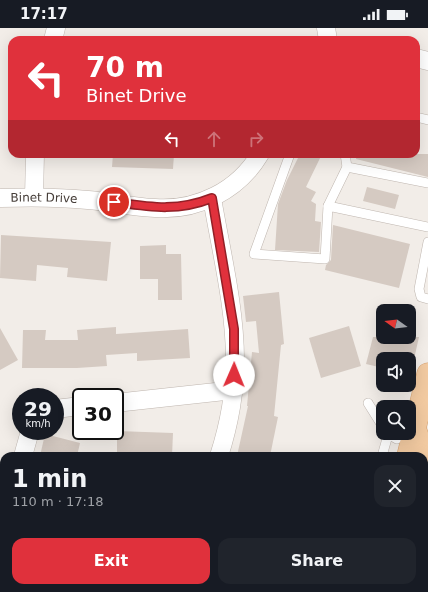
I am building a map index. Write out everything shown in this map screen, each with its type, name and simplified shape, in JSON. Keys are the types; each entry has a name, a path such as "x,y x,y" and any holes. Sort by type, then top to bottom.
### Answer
{"main road":[{"path":"417,452 407,441 428,374"}],"street":[{"path":"34,197 35,158"},
{"name":"Binet Drive","path":"0,198 71,198 155,208 178,208 212,198 233,186 249,170 257,158"},
{"path":"212,198 234,329 234,390 226,435 220,452"},
{"path":"124,402 234,390"},
{"path":"24,452 27,440"}],"lane":[{"path":"289,158 254,254 325,260 328,206 347,167 346,158"},
{"path":"347,167 428,183"},
{"path":"328,206 428,227"},
{"path":"428,242 419,289 421,297 428,298"},
{"path":"368,403 376,416"},
{"path":"383,452 385,440"}],"building":[{"path":"420,154 428,154 428,177 356,159 420,158"},
{"path":"113,158 174,158 173,169 112,167"},
{"path":"298,158 320,158 306,187 316,192 311,201 316,204 315,221 321,222 319,252 275,250 278,204 287,180"},
{"path":"367,187 399,195 395,209 363,201"},
{"path":"333,225 410,244 399,288 325,270 326,265 331,260"},
{"path":"1,235 111,242 107,281 67,277 68,268 37,265 36,281 0,278"},
{"path":"166,245 166,254 181,254 182,300 158,300 158,279 140,279 140,246"},
{"path":"279,292 284,344 281,345 274,416 278,417 271,452 238,452 248,406 252,352 259,353 256,321 246,322 243,296"},
{"path":"349,326 361,366 321,378 309,338"},
{"path":"116,327 116,334 188,329 190,358 137,361 137,353 106,355 107,366 77,368 22,368 23,330 46,330 45,340 78,340 77,330"},
{"path":"0,328 18,360 0,370"},
{"path":"373,337 376,337 376,344 416,344 416,337 419,337 416,352 376,352 376,366 366,364"},
{"path":"124,431 173,433 172,452 117,452 117,440 124,440"},
{"path":"64,439 80,443 78,452 41,452 44,440"}],"route":[{"path":"114,202 155,208 178,208 200,203 212,198 234,329 234,375"}]}
